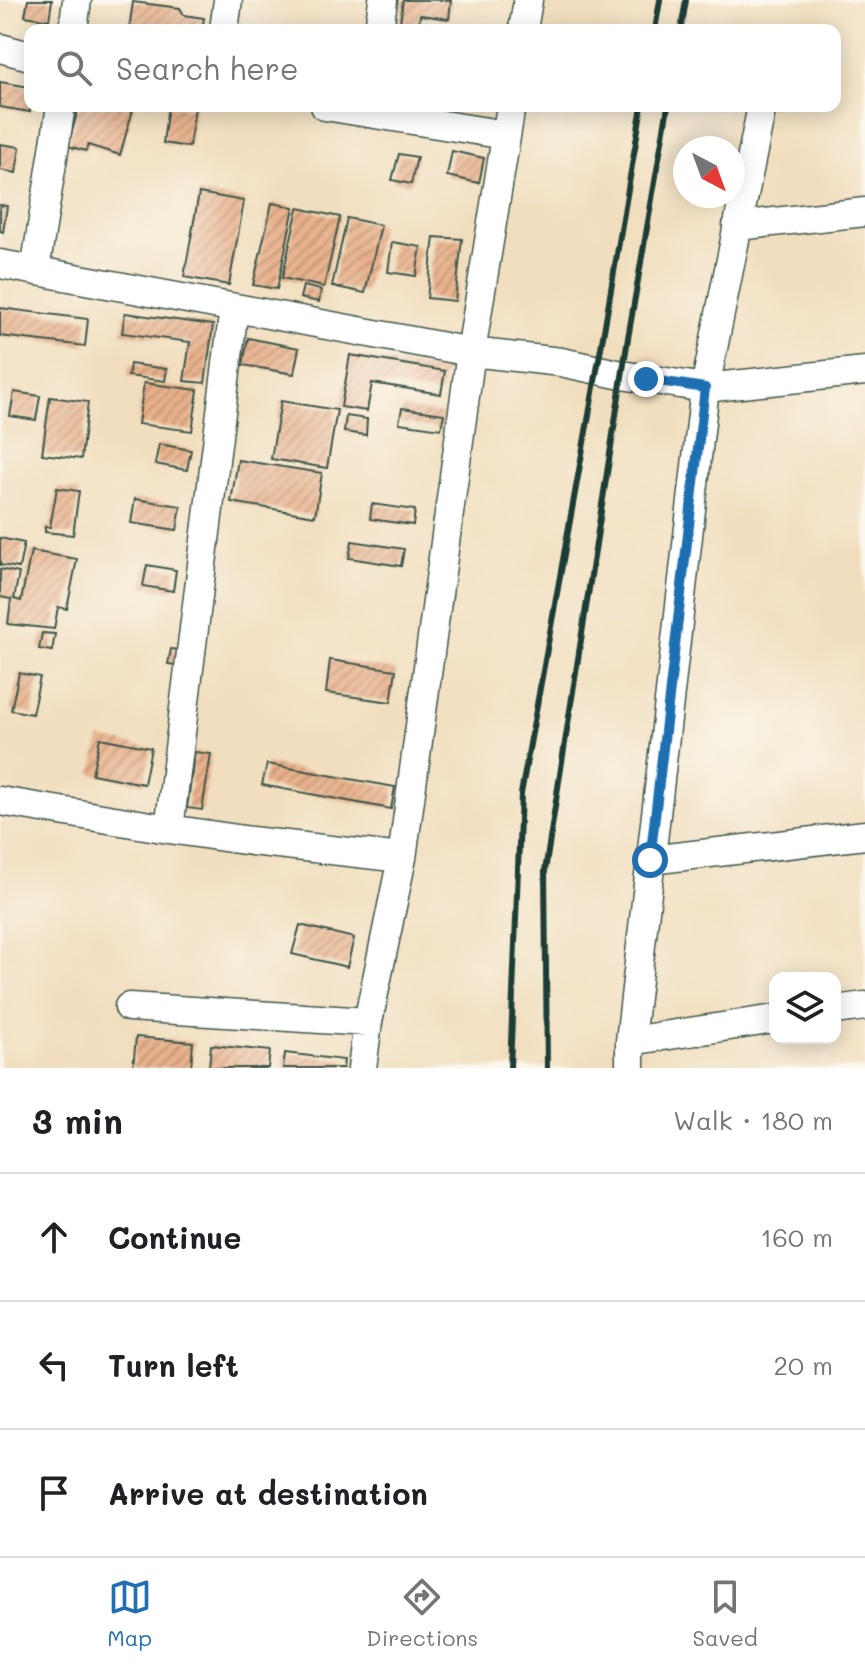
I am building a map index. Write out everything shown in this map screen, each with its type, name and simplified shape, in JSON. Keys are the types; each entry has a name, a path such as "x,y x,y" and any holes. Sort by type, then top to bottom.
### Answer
{"street":[{"path":"74,24 77,0"},
{"path":"225,24 228,0"},
{"path":"380,24 383,0"},
{"path":"524,24 528,0"},
{"path":"0,48 24,54"},
{"path":"35,270 60,112"},
{"path":"381,112 506,135"},
{"path":"362,1068 368,1022 402,858 471,352 510,112"},
{"path":"761,112 705,388 630,1055 769,1020"},
{"path":"737,226 865,212"},
{"path":"0,264 471,352 561,362 705,388 865,371"},
{"path":"169,829 234,308"},
{"path":"0,801 251,841 402,858"},
{"path":"650,860 865,835"},
{"path":"841,1009 865,1006"},
{"path":"129,1007 368,1022"}],"building":[{"path":"28,0 52,0 49,20 25,16"},
{"path":"403,0 451,0 449,19 420,15 419,24 400,24"},
{"path":"133,2 180,8 184,15 204,18 203,24 130,24"},
{"path":"0,82 24,86 24,111 0,107"},
{"path":"77,112 132,112 120,155 88,145 86,151 68,146"},
{"path":"167,112 194,112 189,147 163,143"},
{"path":"0,144 20,147 16,173 0,170"},
{"path":"452,151 484,158 479,183 447,176"},
{"path":"399,154 417,157 411,184 392,180"},
{"path":"199,193 244,201 229,285 184,277"},
{"path":"272,203 294,207 277,289 253,285"},
{"path":"0,205 7,206 3,232 0,231"},
{"path":"298,208 340,217 324,287 282,278"},
{"path":"347,218 381,225 365,293 332,286"},
{"path":"434,237 462,239 455,301 427,298"},
{"path":"392,242 421,247 416,276 388,272"},
{"path":"303,286 321,290 319,302 300,298"},
{"path":"0,308 88,319 85,346 0,336"},
{"path":"125,313 213,325 205,383 184,381 190,342 122,333"},
{"path":"248,338 299,348 294,374 243,365"},
{"path":"350,355 445,371 441,394 372,383 367,411 341,407"},
{"path":"130,364 167,369 165,381 128,376"},
{"path":"144,383 198,390 192,431 138,424"},
{"path":"14,392 40,396 36,420 10,416"},
{"path":"50,397 88,402 81,459 42,454"},
{"path":"281,401 337,410 327,468 271,459"},
{"path":"402,408 444,414 441,429 399,423"},
{"path":"346,416 367,419 366,435 344,432"},
{"path":"159,444 191,450 187,470 155,464"},
{"path":"238,460 322,473 315,516 231,502"},
{"path":"57,488 79,491 73,535 45,532 45,527 50,527"},
{"path":"135,499 181,506 177,530 131,523"},
{"path":"372,504 415,510 413,525 370,519"},
{"path":"0,538 24,543 19,568 0,565"},
{"path":"352,541 404,549 401,566 349,558"},
{"path":"31,551 77,559 67,609 58,607 54,629 8,624 11,599 0,597 0,569 19,573 14,599 21,601"},
{"path":"147,565 176,570 173,591 143,586"},
{"path":"42,633 55,634 52,651 39,649"},
{"path":"171,649 179,650 176,665 168,664"},
{"path":"330,660 396,670 391,702 326,693"},
{"path":"19,673 40,677 32,714 11,710"},
{"path":"100,738 151,748 144,784 92,774"},
{"path":"195,752 211,754 202,810 187,808"},
{"path":"267,764 395,787 391,809 262,785"},
{"path":"300,925 354,938 347,967 292,954"},
{"path":"136,1037 193,1042 191,1068 133,1068"},
{"path":"211,1045 270,1051 268,1068 209,1068"},
{"path":"285,1053 344,1060 343,1068 283,1068"}],"railway":[{"path":"656,24 660,0"},
{"path":"682,24 686,0"},
{"path":"510,1068 521,794 641,112"},
{"path":"547,1068 545,871 628,338 667,112"}],"route":[{"path":"646,379 705,388 650,860"}]}
